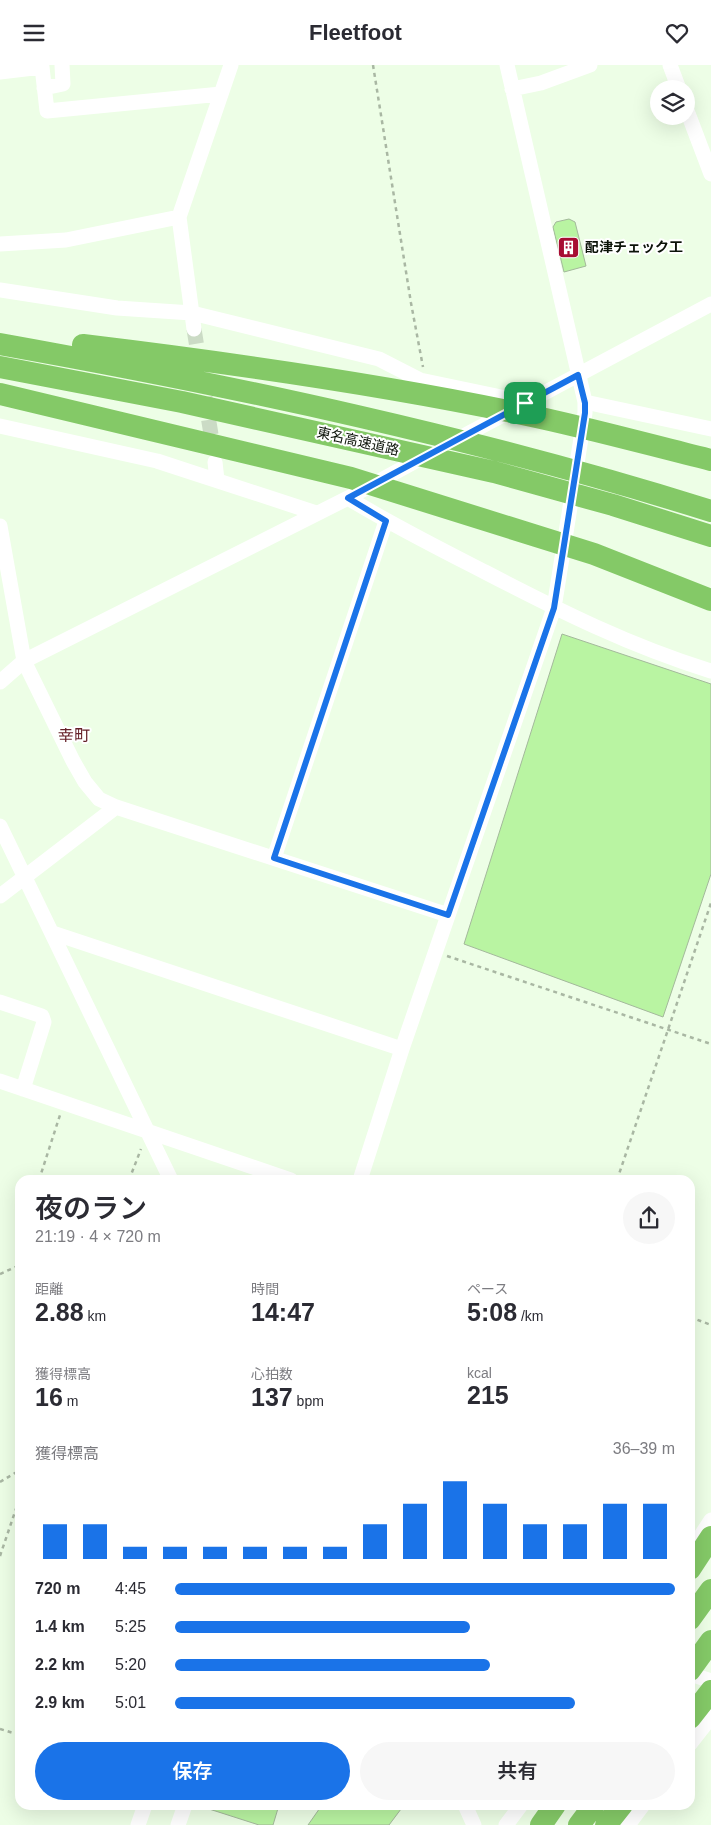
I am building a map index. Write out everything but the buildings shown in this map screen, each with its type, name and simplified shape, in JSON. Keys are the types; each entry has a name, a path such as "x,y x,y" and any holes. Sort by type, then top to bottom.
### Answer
{"highway":[{"path":"0,336 175,356 386,388 528,415 711,461"},
{"name":"東名高速道路","path":"0,344 186,379 381,421 502,450 622,483 711,511"},
{"name":"東名高速道路","path":"0,367 182,402 494,472 613,505 711,536"},
{"path":"0,394 349,488 494,522 594,554 711,600"},
{"path":"494,522 711,616"},
{"path":"695,1561 711,1537"},
{"path":"695,1612 711,1590"},
{"path":"695,1663 711,1641"},
{"path":"695,1712 711,1691"},
{"path":"530,1825 539,1810"},
{"path":"541,1825 552,1810"},
{"path":"579,1825 590,1810"},
{"path":"606,1825 618,1810"}],"street":[{"path":"44,88 63,84 62,65"},
{"path":"194,329 179,217 231,65"},
{"path":"362,1175 402,1049 554,608 585,403 507,65"},
{"path":"512,89 540,83 590,65"},
{"path":"670,65 676,80"},
{"path":"0,72 42,67 47,111 221,94"},
{"path":"692,125 711,174"},
{"path":"0,244 66,241 179,217"},
{"path":"0,290 117,309 192,313 379,359 426,381 525,403"},
{"path":"0,681 24,661 316,513 349,488 525,403 711,304"},
{"path":"585,403 711,429"},
{"path":"0,426 156,461 316,513"},
{"path":"216,462 217,480"},
{"path":"349,488 386,521 554,608 664,657 711,671"},
{"path":"274,858 386,521"},
{"path":"0,526 24,661 77,768 99,799 116,807 448,915"},
{"path":"0,895 116,807"},
{"path":"0,826 169,1175"},
{"path":"53,933 402,1049"},
{"path":"0,1002 42,1016 44,1022 23,1089"},
{"path":"0,1081 277,1175"},
{"path":"695,1545 711,1521"},
{"path":"695,1676 711,1681"},
{"path":"695,1738 711,1717"},
{"path":"138,1825 143,1810"},
{"path":"178,1825 183,1810"},
{"path":"467,1810 474,1825"},
{"path":"506,1825 517,1810"},
{"path":"628,1825 639,1810"}],"path":[{"path":"373,65 411,303 426,381"},
{"path":"619,1175 711,903"},
{"path":"436,952 711,1044"},
{"path":"41,1175 64,1103"},
{"path":"131,1175 147,1130"},
{"path":"0,1274 15,1267"},
{"path":"695,1319 711,1325"},
{"path":"0,1481 15,1473"},
{"path":"0,1556 15,1512"},
{"path":"0,1729 15,1734"}],"tunnel":[{"path":"194,329 214,453"}],"place":[{"name":"配津チェック工","path":"569,247"}],"district":[{"name":"幸町","path":"74,735"}],"route":[{"path":"578,375 585,403 585,413 554,608 448,915 274,858 386,521 348,498 525,403 578,375"}]}
